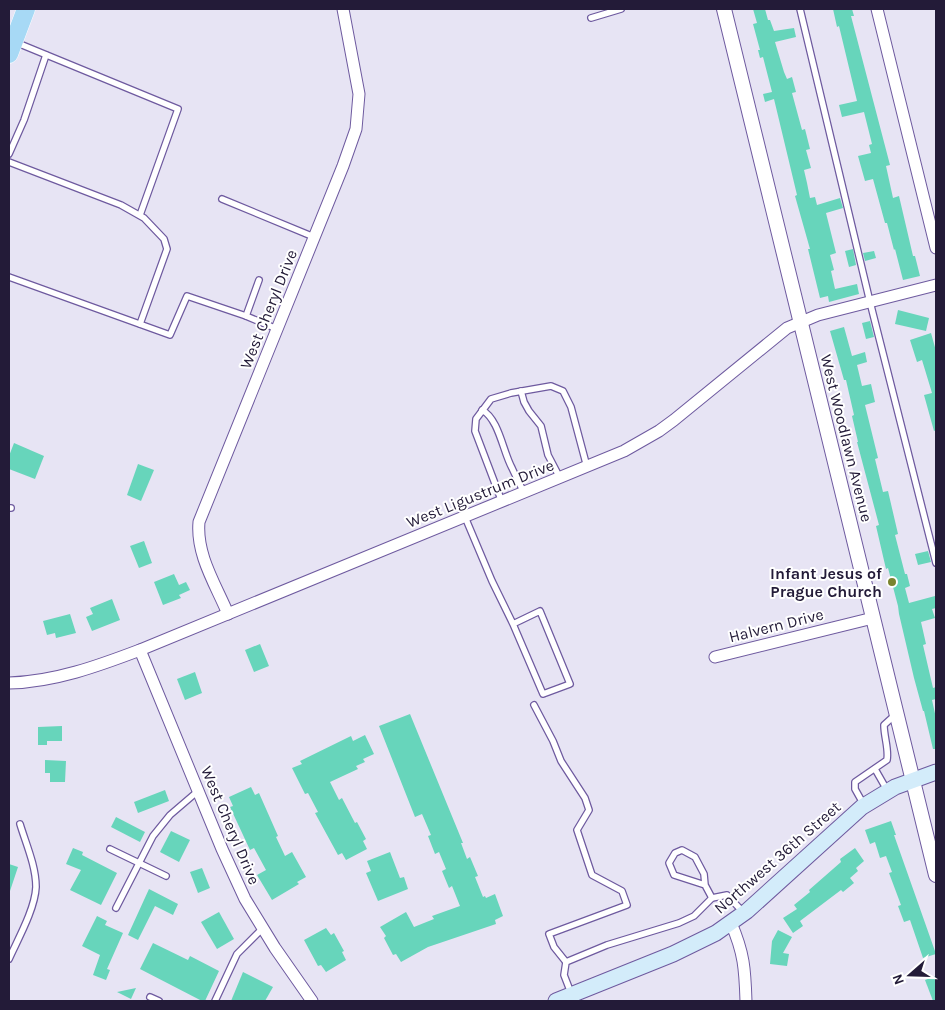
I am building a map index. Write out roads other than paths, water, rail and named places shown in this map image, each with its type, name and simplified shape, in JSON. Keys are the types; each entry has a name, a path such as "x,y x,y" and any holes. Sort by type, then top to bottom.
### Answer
{"main road":[{"path":"11,47 26,9"},
{"name":"Northwest 36th Street","path":"556,1001 673,954 716,933 745,913 864,805 888,790 936,772"}],"street":[{"name":"West Cheryl Drive","path":"228,614 202,554 198,533 199,522 351,146 359,94 356,67 344,9"},
{"name":"West Woodlawn Avenue","path":"724,9 936,875"},
{"path":"877,9 936,248"},
{"name":"West Ligustrum Drive","path":"9,683 62,676 100,665 140,650 624,451 659,431 787,328 801,321 936,285"},
{"name":"Halvern Drive","path":"715,657 873,618"},
{"name":"West Cheryl Drive","path":"140,650 238,883 263,928 312,1001"},
{"path":"731,923 740,944 746,973 746,1001"}],"lane":[{"path":"591,18 621,9"},
{"path":"800,9 870,302 936,563"},
{"path":"11,47 46,54 178,109 140,216"},
{"path":"9,154 24,120 46,54"},
{"path":"9,162 121,205 144,218 164,239 167,249 140,324"},
{"path":"222,199 314,238"},
{"path":"9,277 170,334 188,296 277,329"},
{"path":"246,316 259,280"},
{"path":"502,502 475,431 476,419 491,399 551,386 563,391 571,407 587,466"},
{"path":"522,391 524,402 541,426 548,455 560,478"},
{"path":"482,410 487,412 494,422 524,493"},
{"path":"466,517 492,581 544,694 570,684 540,612 513,624"},
{"path":"534,705 561,760 585,798 589,810 576,830 592,875 622,891 627,905 549,934 554,947 566,962 564,975 571,995"},
{"path":"864,805 854,789 855,782 887,760 888,753 884,725 896,714"},
{"path":"875,769 888,790"},
{"path":"116,908 153,836 170,815 198,791"},
{"path":"9,959 27,921 36,888 34,868 20,824"},
{"path":"110,849 166,876"},
{"path":"704,885 674,875 669,863 674,853 682,850 696,857 704,874 704,885 712,898"},
{"path":"566,962 607,945 686,920 694,916 712,898 727,895 745,913"},
{"path":"215,1001 237,954 263,928"},
{"path":"150,997 159,1001"}],"place":[{"name":"Infant Jesus of Prague Church","path":"892,582"}]}
